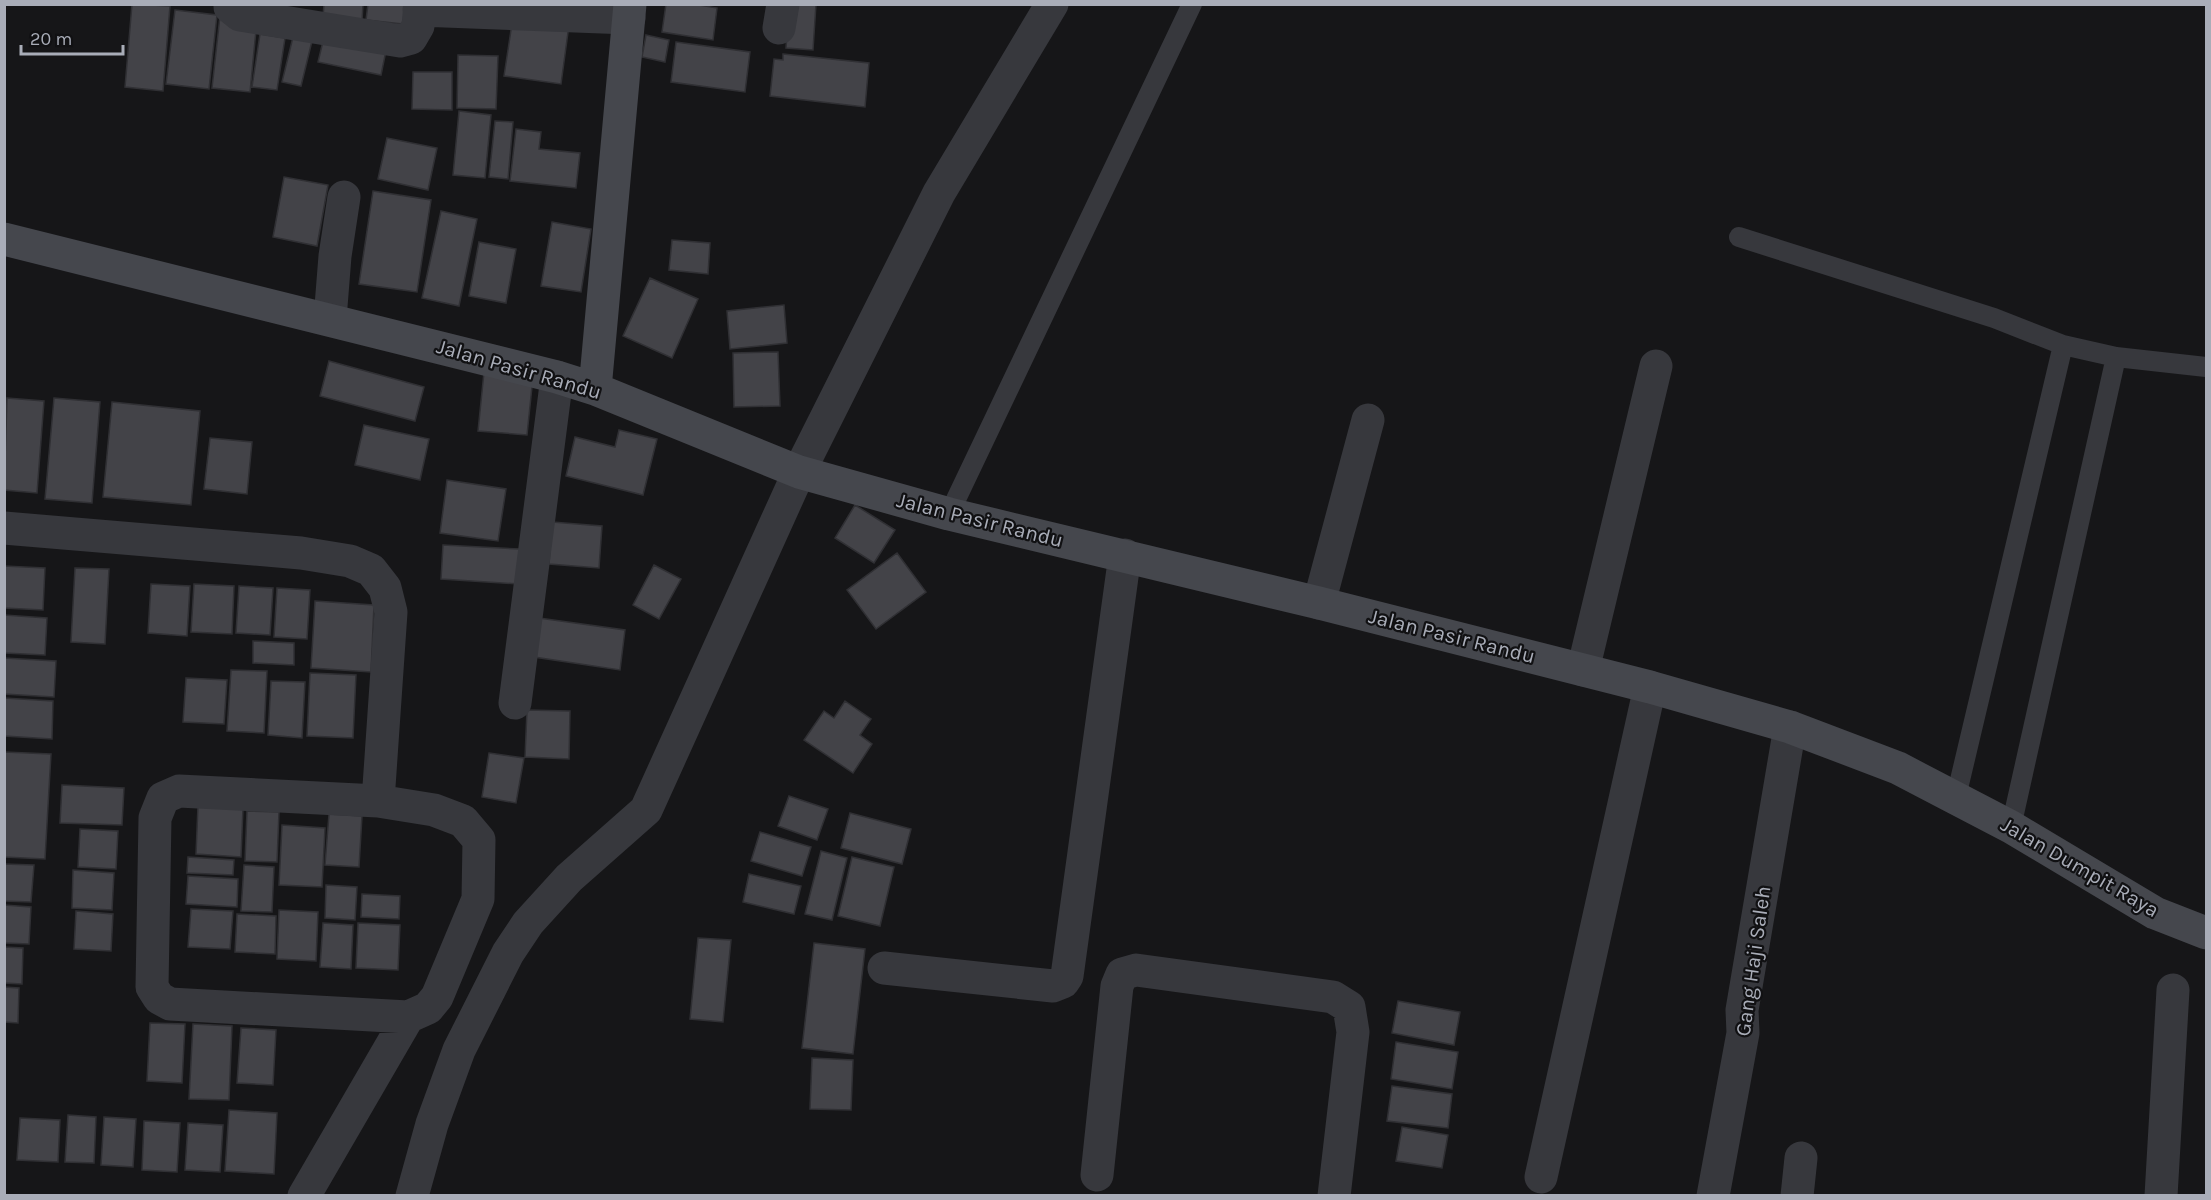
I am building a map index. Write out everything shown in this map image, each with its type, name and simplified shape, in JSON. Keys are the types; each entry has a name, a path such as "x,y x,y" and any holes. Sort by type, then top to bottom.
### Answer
{"main road":[{"path":"595,389 629,11"},
{"name":"Jalan Pasir Randu","path":"4,239 557,377 595,389 799,471 949,514 1319,603 1650,687 1790,727 1898,768 1956,797"},
{"name":"Jalan Dumpit Raya","path":"1956,797 2011,826 2155,913 2206,933"}],"street":[{"path":"230,4 240,15 400,41 411,38 418,26 419,8 629,11"},
{"path":"412,1196 432,1124 459,1050 508,953 528,923 569,878 646,810 799,471 939,194 1052,4"},
{"path":"330,320 335,256 345,197"},
{"path":"1583,670 1656,366"},
{"path":"515,703 557,377"},
{"path":"1319,603 1368,420"},
{"path":"4,528 301,553 350,561 371,570 385,588 392,612 378,801"},
{"path":"884,968 1053,986 1063,982 1067,976 1125,555"},
{"path":"1541,1177 1650,687"},
{"name":"Gang Haji Saleh","path":"1713,1196 1743,1036 1742,1010 1790,727"},
{"path":"179,791 378,801 434,810 463,821 479,840 478,899 437,997 428,1008 408,1017 170,1004 159,998 152,987 155,818 163,798 179,791"},
{"path":"1098,1176 1118,986 1122,974 1137,970 1333,998 1349,1007 1353,1032 1334,1196"},
{"path":"2161,1196 2173,990"},
{"path":"304,1196 408,1017"},
{"path":"1797,1196 1801,1158"}],"lane":[{"path":"949,514 1192,4"},
{"path":"1739,237 1994,318 2062,345 2116,357 2206,367"},
{"path":"1956,797 2062,345"},
{"path":"2011,826 2116,357"}],"building":[{"path":"132,4 170,6 163,91 125,87"},
{"path":"324,4 363,4 362,21 323,17"},
{"path":"368,4 415,4 412,25 366,20"},
{"path":"666,4 693,4 717,8 713,40 662,32"},
{"path":"789,4 816,4 813,50 786,48"},
{"path":"175,10 217,15 209,89 166,84"},
{"path":"220,16 257,20 250,92 212,88"},
{"path":"513,17 569,25 561,84 504,76"},
{"path":"325,33 387,46 381,75 318,62"},
{"path":"260,34 285,38 277,90 252,87"},
{"path":"646,35 669,40 665,62 642,57"},
{"path":"293,37 312,41 301,86 282,82"},
{"path":"676,42 750,52 745,92 671,82"},
{"path":"783,54 869,63 865,107 770,96 774,59 783,60"},
{"path":"458,55 498,56 496,109 457,108"},
{"path":"413,72 452,72 452,110 412,109"},
{"path":"459,111 491,115 485,178 453,175"},
{"path":"495,121 513,122 508,179 489,177"},
{"path":"516,129 541,132 539,149 580,153 576,188 510,181"},
{"path":"387,138 437,148 428,190 378,179"},
{"path":"284,177 328,185 317,246 273,237"},
{"path":"373,191 431,200 417,292 359,284"},
{"path":"441,211 477,219 459,306 422,298"},
{"path":"552,222 591,229 581,292 541,286"},
{"path":"672,240 710,243 708,274 669,270"},
{"path":"479,242 516,249 506,303 469,296"},
{"path":"650,278 698,299 672,358 623,336"},
{"path":"784,305 787,343 730,349 727,311"},
{"path":"778,352 780,406 734,407 733,353"},
{"path":"329,361 424,387 415,421 320,396"},
{"path":"484,372 533,377 527,435 478,431"},
{"path":"7,398 44,401 37,493 4,490"},
{"path":"54,398 100,402 92,503 45,499"},
{"path":"112,402 200,411 191,505 103,497"},
{"path":"364,425 429,439 420,480 355,465"},
{"path":"619,430 657,439 643,495 566,476 575,437 615,447"},
{"path":"210,438 252,442 247,494 204,489"},
{"path":"447,480 506,489 498,541 440,533"},
{"path":"855,505 895,530 874,563 835,538"},
{"path":"552,522 602,526 599,568 549,564"},
{"path":"443,545 520,549 518,584 441,579"},
{"path":"897,553 926,592 876,629 847,590"},
{"path":"654,565 681,579 659,619 633,605"},
{"path":"4,566 45,568 43,610 4,608"},
{"path":"75,568 109,569 105,644 71,642"},
{"path":"151,584 190,586 187,636 148,633"},
{"path":"194,584 234,586 232,634 191,632"},
{"path":"239,586 273,588 270,635 236,633"},
{"path":"277,588 310,590 307,639 274,637"},
{"path":"315,601 374,605 371,672 311,668"},
{"path":"4,615 47,618 45,655 4,653"},
{"path":"539,618 625,630 620,670 534,657"},
{"path":"253,641 294,643 294,665 253,663"},
{"path":"4,658 56,661 54,697 4,694"},
{"path":"231,670 267,671 264,733 227,731"},
{"path":"310,673 356,675 353,738 307,736"},
{"path":"186,678 227,680 224,724 183,722"},
{"path":"271,681 305,682 302,738 268,735"},
{"path":"4,698 53,701 52,739 4,736"},
{"path":"845,701 871,719 860,735 872,744 853,773 804,740 824,711 834,718"},
{"path":"527,710 570,711 569,759 525,757"},
{"path":"4,752 51,754 45,859 4,857"},
{"path":"489,753 524,758 516,803 482,797"},
{"path":"62,785 124,788 122,825 60,823"},
{"path":"789,796 828,809 817,840 778,826"},
{"path":"198,805 243,808 241,857 196,854"},
{"path":"247,811 279,812 277,862 245,861"},
{"path":"850,813 911,829 902,864 841,848"},
{"path":"329,814 362,816 359,867 325,865"},
{"path":"282,825 325,828 322,887 279,885"},
{"path":"80,829 118,831 116,869 78,867"},
{"path":"760,832 811,847 802,876 751,861"},
{"path":"821,851 847,858 832,920 805,914"},
{"path":"188,857 234,860 233,875 187,873"},
{"path":"852,857 894,867 880,926 838,916"},
{"path":"4,864 34,865 31,902 4,901"},
{"path":"244,865 274,867 272,912 241,911"},
{"path":"73,870 114,873 112,910 72,908"},
{"path":"749,874 801,886 794,914 743,902"},
{"path":"188,876 238,879 237,907 186,904"},
{"path":"326,885 357,887 355,920 325,918"},
{"path":"362,894 400,896 399,919 361,917"},
{"path":"4,905 31,907 29,944 4,943"},
{"path":"191,909 233,911 230,949 188,947"},
{"path":"279,910 318,912 316,961 277,959"},
{"path":"76,911 113,914 111,951 74,949"},
{"path":"237,914 276,916 275,954 235,952"},
{"path":"323,923 353,925 351,969 320,967"},
{"path":"358,923 400,925 398,970 356,968"},
{"path":"698,938 731,940 723,1022 690,1019"},
{"path":"814,943 865,949 853,1054 802,1048"},
{"path":"4,947 23,948 22,984 4,983"},
{"path":"4,987 19,988 18,1023 4,1022"},
{"path":"1398,1001 1460,1012 1454,1045 1392,1033"},
{"path":"150,1023 185,1024 182,1083 147,1081"},
{"path":"193,1024 232,1026 229,1100 189,1099"},
{"path":"241,1028 276,1030 273,1085 237,1083"},
{"path":"1396,1042 1458,1052 1452,1089 1391,1079"},
{"path":"812,1058 853,1060 851,1110 810,1109"},
{"path":"1392,1086 1452,1094 1448,1128 1387,1121"},
{"path":"229,1110 277,1113 274,1174 225,1171"},
{"path":"68,1115 96,1117 94,1163 65,1162"},
{"path":"104,1117 136,1119 133,1167 101,1165"},
{"path":"20,1118 60,1120 58,1162 17,1160"},
{"path":"144,1121 180,1123 177,1172 142,1170"},
{"path":"188,1123 223,1125 220,1172 185,1170"},
{"path":"1402,1127 1448,1135 1442,1168 1396,1161"}]}
